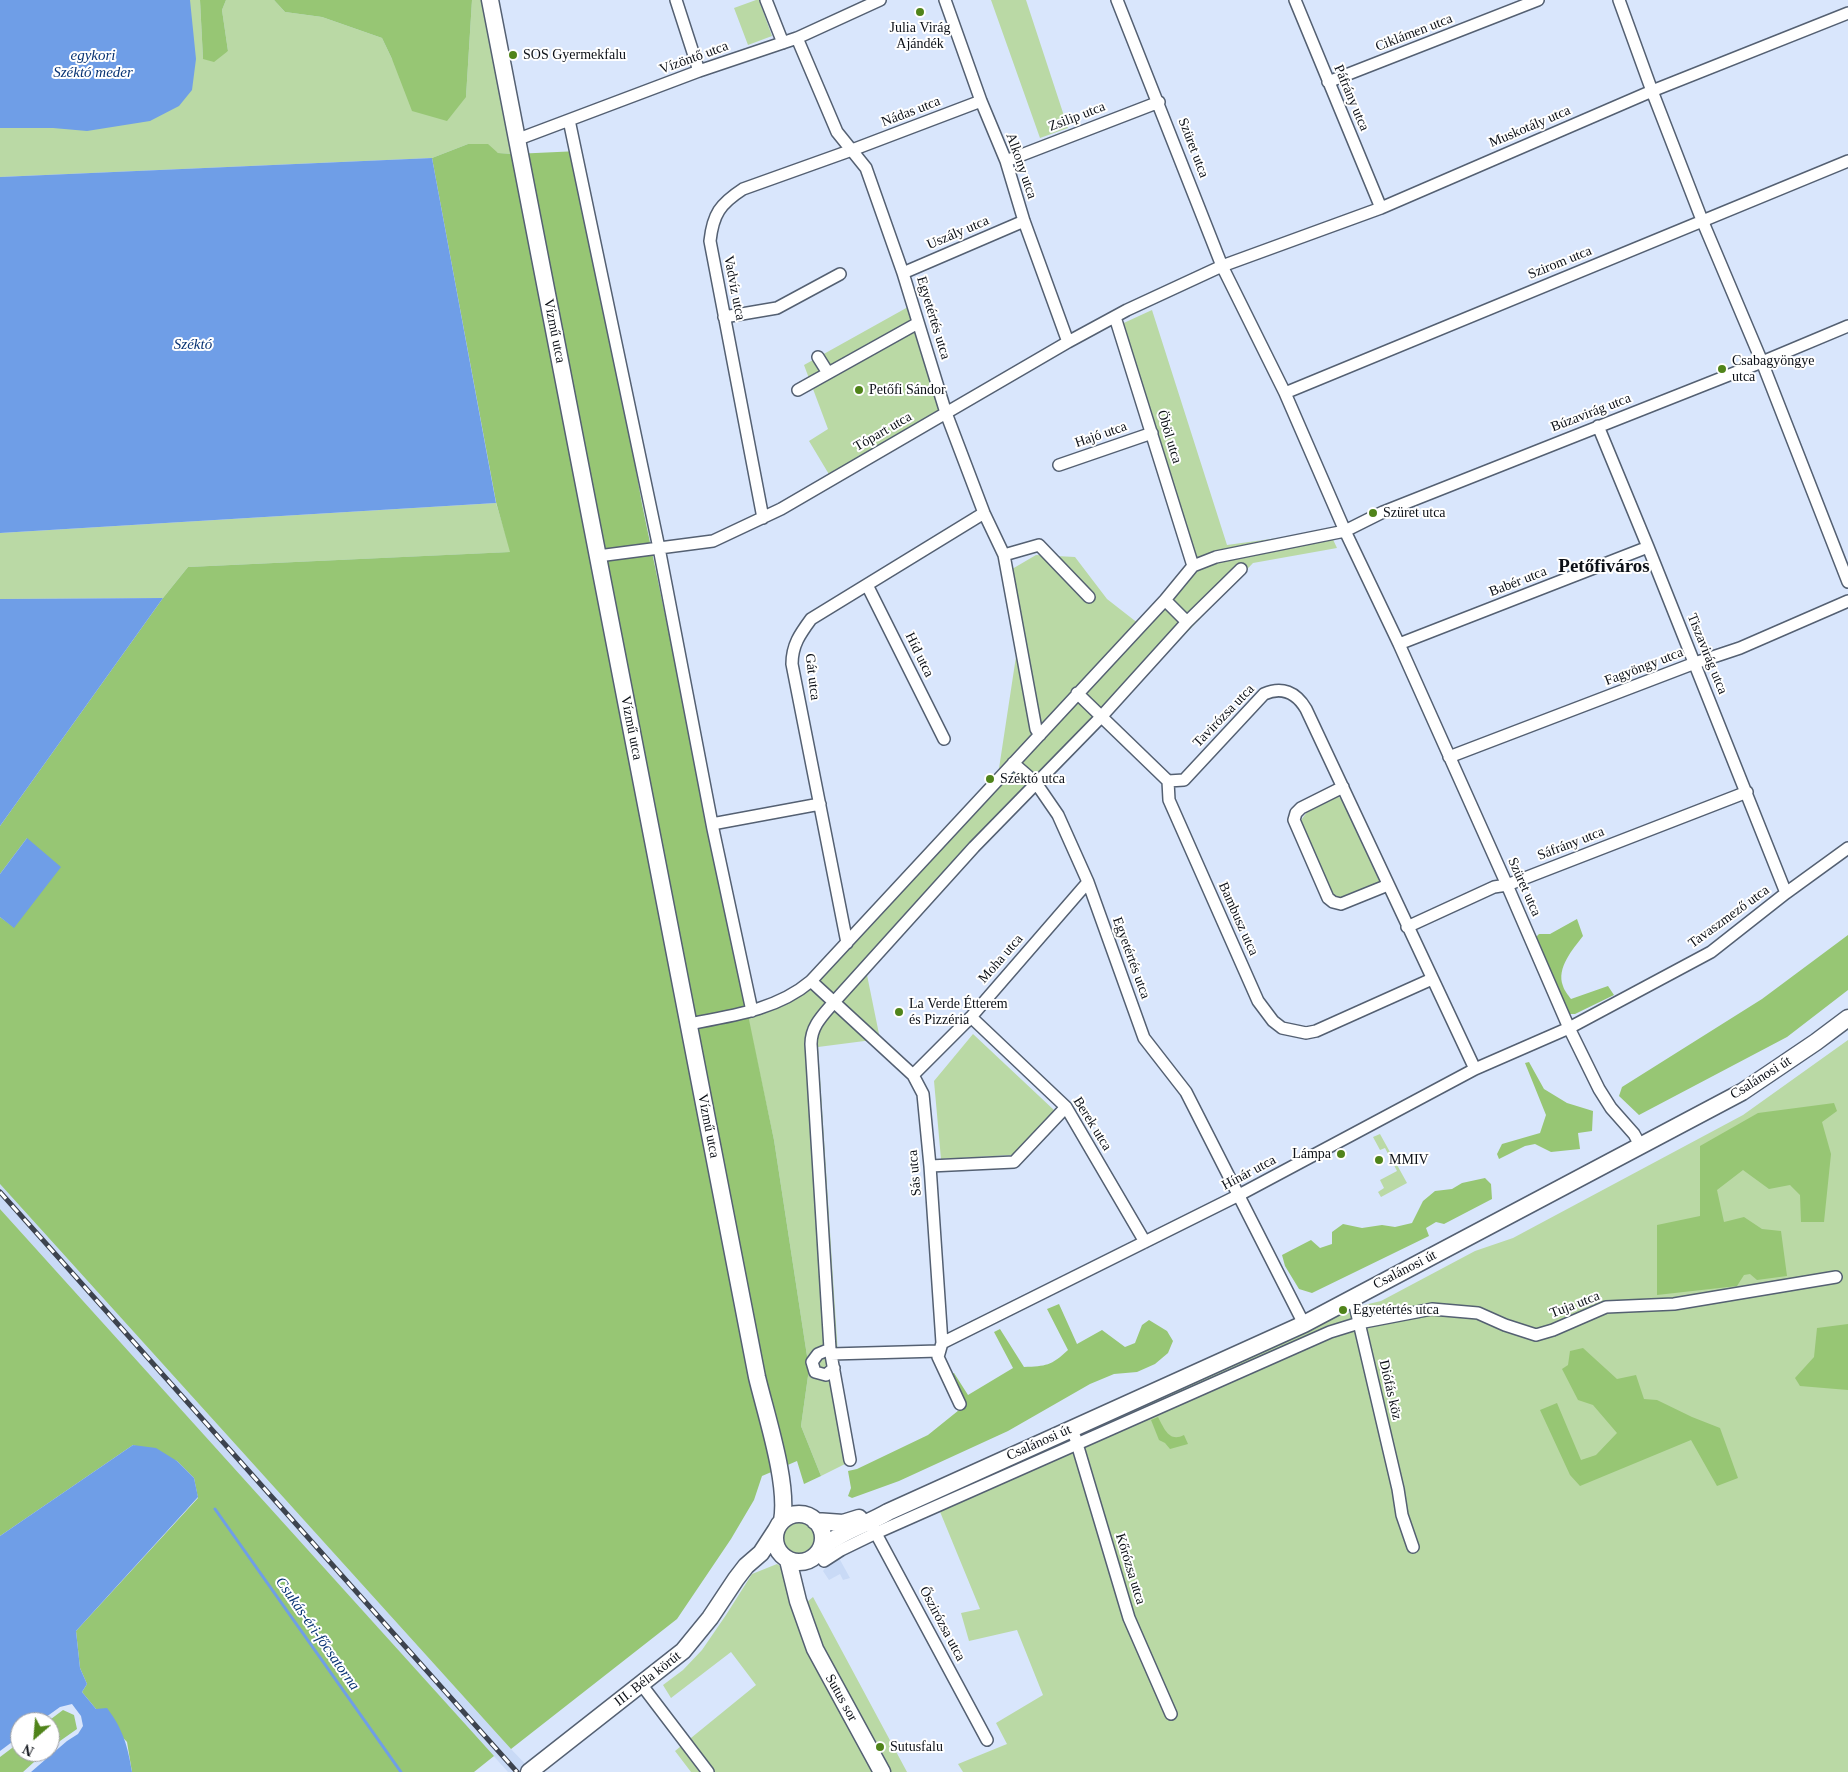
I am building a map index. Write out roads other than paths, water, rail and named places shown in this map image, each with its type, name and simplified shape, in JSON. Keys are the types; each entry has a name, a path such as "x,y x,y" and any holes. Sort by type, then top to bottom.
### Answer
{"main road":[{"name":"Vízmű utca","path":"490,0 757,1378 776,1456"},
{"name":"Csalánosi út","path":"810,1518 834,1524 888,1512 1304,1324 1742,1092 1848,1018"},
{"path":"776,1456 795,1500 822,1535 818,1557 805,1574 806,1621"},
{"path":"776,1456 784,1503 774,1540 785,1557 806,1621"},
{"name":"Csalánosi út","path":"818,1557 836,1537 873,1528 888,1512"},
{"path":"779,1525 792,1515 810,1518"},
{"name":"III. Béla körút","path":"529,1772 690,1644 746,1566 762,1552 779,1525"},
{"path":"746,1566 785,1557 799,1562 818,1557"},
{"name":"Sutus sor","path":"806,1621 815,1649 882,1772"}],"street":[{"path":"676,0 699,71"},
{"path":"766,0 783,43"},
{"name":"Vízöntő utca","path":"516,140 699,71 797,38 880,0"},
{"name":"Alkony utca","path":"945,0 981,101 1006,161 1024,221 1068,342"},
{"name":"Szüret utca","path":"1117,0 1159,102 1222,266 1285,393 1345,530 1399,644 1507,885 1569,1028 1599,1089 1611,1108 1634,1134 1640,1145"},
{"name":"Páfrány utca","path":"1295,0 1381,208"},
{"name":"Ciklámen utca","path":"1328,82 1538,0"},
{"path":"1619,0 1702,220 1762,362 1848,582"},
{"name":"Muskotály utca","path":"1222,266 1381,208 1652,91 1848,13"},
{"name":"Egyetértés utca","path":"797,38 836,132 866,168 903,273 946,413 984,514 1004,555 1036,729 1040,735"},
{"name":"Nádas utca","path":"852,150 981,101"},
{"name":"Zsilip utca","path":"1006,161 1159,102"},
{"path":"569,120 659,548 712,824 752,1011"},
{"name":"Vadvíz utca","path":"763,518 710,241 712,225 718,211 728,199 743,189 852,150"},
{"name":"Szirom utca","path":"1285,393 1848,161"},
{"name":"Uszály utca","path":"903,273 1024,221"},
{"name":"Tópart utca","path":"598,556 713,541 763,518 1068,342 1115,317 1222,266"},
{"path":"724,316 777,308 840,274"},
{"name":"Öböl utca","path":"1115,317 1194,566"},
{"path":"798,390 918,323"},
{"name":"Búzavirág utca","path":"1345,530 1392,508 1762,362 1848,326"},
{"path":"818,357 828,373"},
{"name":"Tiszavirág utca","path":"1598,426 1747,792 1786,894"},
{"name":"Hajó utca","path":"1059,464 1152,433"},
{"name":"Gát utca","path":"847,943 792,664 792,652 798,636 811,619 984,514"},
{"path":"688,1024 752,1011 790,996 811,981 1165,600 1194,566 1216,556 1345,530"},
{"path":"1004,555 1038,545 1089,597"},
{"name":"Babér utca","path":"1399,644 1648,547"},
{"path":"850,1460 831,1352 811,1044 816,1023 940,884 1101,717 1187,622 1241,569"},
{"name":"Híd utca","path":"867,584 944,739"},
{"path":"1165,600 1187,622"},
{"name":"Fagyöngy utca","path":"1449,757 1695,663 1740,648 1848,601"},
{"name":"Tavirózsa utca","path":"1168,781 1184,780 1264,694 1278,690 1292,694 1302,703 1475,1069"},
{"path":"1077,693 1168,781"},
{"name":"Egyetértés utca","path":"1013,763 1036,783 1058,815 1088,882 1144,1038 1186,1092 1304,1324"},
{"name":"Bambusz utca","path":"1168,781 1169,800 1258,1001 1272,1021 1282,1028 1295,1031 1306,1033 1316,1031 1432,979"},
{"path":"1343,787 1300,808 1294,820 1328,898 1333,902 1341,904 1388,885"},
{"name":"Sáfrány utca","path":"1407,927 1494,887 1507,885 1747,792"},
{"path":"712,824 820,804"},
{"name":"Tavaszmező utca","path":"1569,1028 1711,952 1848,848"},
{"name":"Moha utca","path":"913,1075 971,1017 1088,882"},
{"name":"Sás utca","path":"811,981 913,1075 923,1094 930,1166 941,1347 938,1357 960,1404"},
{"name":"Berek utca","path":"971,1017 1066,1107 1145,1242"},
{"name":"Hínár utca","path":"941,1347 1239,1195 1475,1069 1569,1028"},
{"path":"930,1166 1014,1162 1066,1107"},
{"name":"Tuja utca","path":"873,1528 1077,1444 1330,1332 1359,1323 1432,1309 1478,1313 1504,1326 1536,1334 1553,1330 1606,1307 1674,1304 1836,1276"},
{"name":"Diófás köz","path":"1353,1298 1398,1489 1402,1516 1413,1546"},
{"path":"834,1368 826,1375 821,1375 816,1372 812,1362 818,1354 831,1352 941,1347"},
{"name":"Kőrózsa utca","path":"1073,1428 1129,1618 1171,1714"},
{"name":"Őszirózsa utca","path":"873,1528 987,1740"},
{"path":"641,1684 708,1772"}],"water":[{"name":"egykori Széktó meder","path":"0,0 190,0 196,59 192,90 179,106 150,121 87,131 53,128 0,128"},
{"name":"Széktó","path":"432,158 496,503 0,533 0,177"},
{"path":"163,598 0,826 0,599"},
{"path":"27,838 61,867 14,928 0,917 0,874"},
{"path":"133,1445 156,1448 177,1461 194,1478 198,1497 76,1631 80,1668 87,1684 82,1692 96,1709 107,1708 113,1716 124,1738 132,1772 31,1772 43,1762 60,1762 60,1747 78,1734 83,1726 81,1716 72,1704 60,1707 53,1712 10,1712 10,1744 0,1751 0,1536"}],"waterway":[{"name":"Csukás-éri-főcsatorna","path":"215,1509 401,1772"}],"railway":[{"path":"0,1192 517,1772"}],"place":[{"name":"Julia Virág Ajándék","path":"920,12"},
{"name":"SOS Gyermekfalu","path":"513,55"},
{"name":"Csabagyöngye utca","path":"1722,369"},
{"name":"Petőfi Sándor","path":"859,390"},
{"name":"Szüret utca","path":"1373,513"},
{"name":"Széktó utca","path":"990,779"},
{"name":"La Verde Étterem és Pizzéria","path":"899,1012"},
{"name":"Lámpa","path":"1341,1154"},
{"name":"MMIV","path":"1379,1160"},
{"name":"Egyetértés utca","path":"1343,1310"},
{"name":"Sutusfalu","path":"880,1747"}],"district":[{"name":"Petőfiváros","path":"1604,567"}]}
